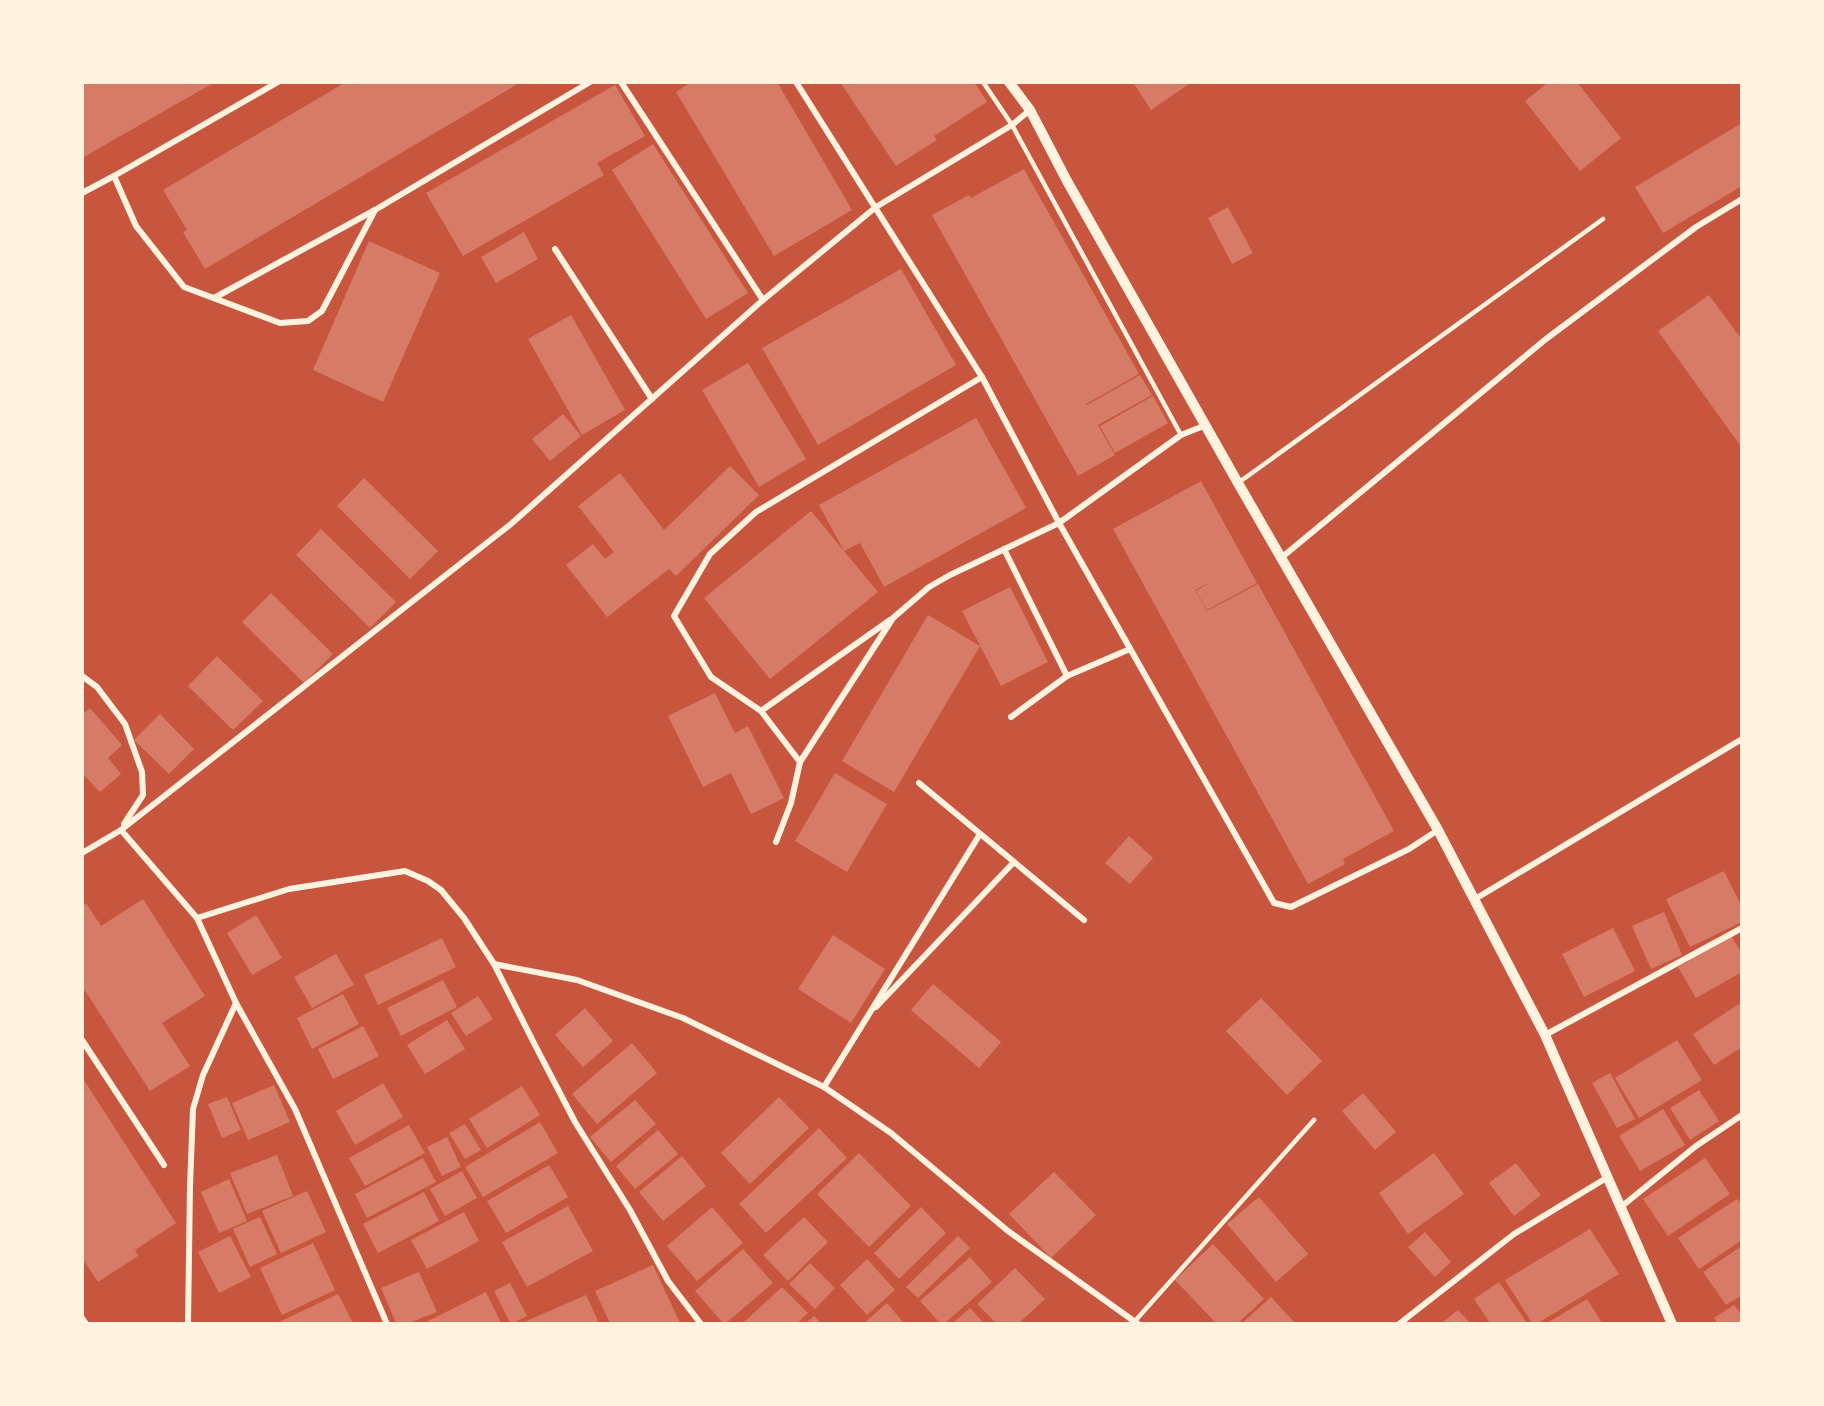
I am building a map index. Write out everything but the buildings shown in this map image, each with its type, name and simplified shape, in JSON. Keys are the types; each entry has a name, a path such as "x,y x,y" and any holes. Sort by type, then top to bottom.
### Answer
{"street":[{"path":"82,193 278,82"},
{"path":"214,298 375,210 590,82"},
{"path":"621,82 763,300"},
{"path":"796,82 982,377 1059,523 1274,903 1291,907 1409,849 1438,830"},
{"path":"1023,82 1010,86 1030,110 1067,181 1438,830 1475,899 1545,1035 1672,1323"},
{"path":"82,853 121,830 512,524 763,300 876,207 1012,125 1030,110"},
{"path":"114,176 136,226 184,287 280,323 308,321 321,311 375,210"},
{"path":"1281,558 1546,339 1696,227 1742,199"},
{"path":"555,249 652,399"},
{"path":"800,762 761,711 711,677 674,616 710,554 756,512 982,377"},
{"path":"761,711 893,618 929,587 1059,523 1180,435 1206,426"},
{"path":"1004,549 1067,676"},
{"path":"776,842 791,803 800,762 893,618"},
{"path":"1011,717 1067,676 1130,649"},
{"path":"82,676 97,687 125,724 142,772 143,795 121,830"},
{"path":"1475,899 1742,739"},
{"path":"919,783 1084,920"},
{"path":"121,830 197,918 236,1003 295,1108 387,1323"},
{"path":"824,1087 980,834"},
{"path":"868,1016 1014,862"},
{"path":"197,918 289,889 405,871 428,881 441,890 464,918 494,964 575,1122 630,1210 668,1281 701,1323"},
{"path":"1545,1035 1742,928"},
{"path":"494,964 578,980 683,1018 824,1087 891,1132 1008,1231 1136,1322"},
{"path":"188,1323 193,1109 203,1075 236,1003"},
{"path":"82,1040 164,1165"},
{"path":"1621,1207 1696,1146 1742,1115"},
{"path":"1399,1323 1514,1234 1608,1177"},
{"path":"82,1318 86,1323"}],"lane":[{"path":"983,82 1012,125 1180,435"},
{"path":"1238,483 1603,219"},
{"path":"1136,1322 1314,1120"}]}
